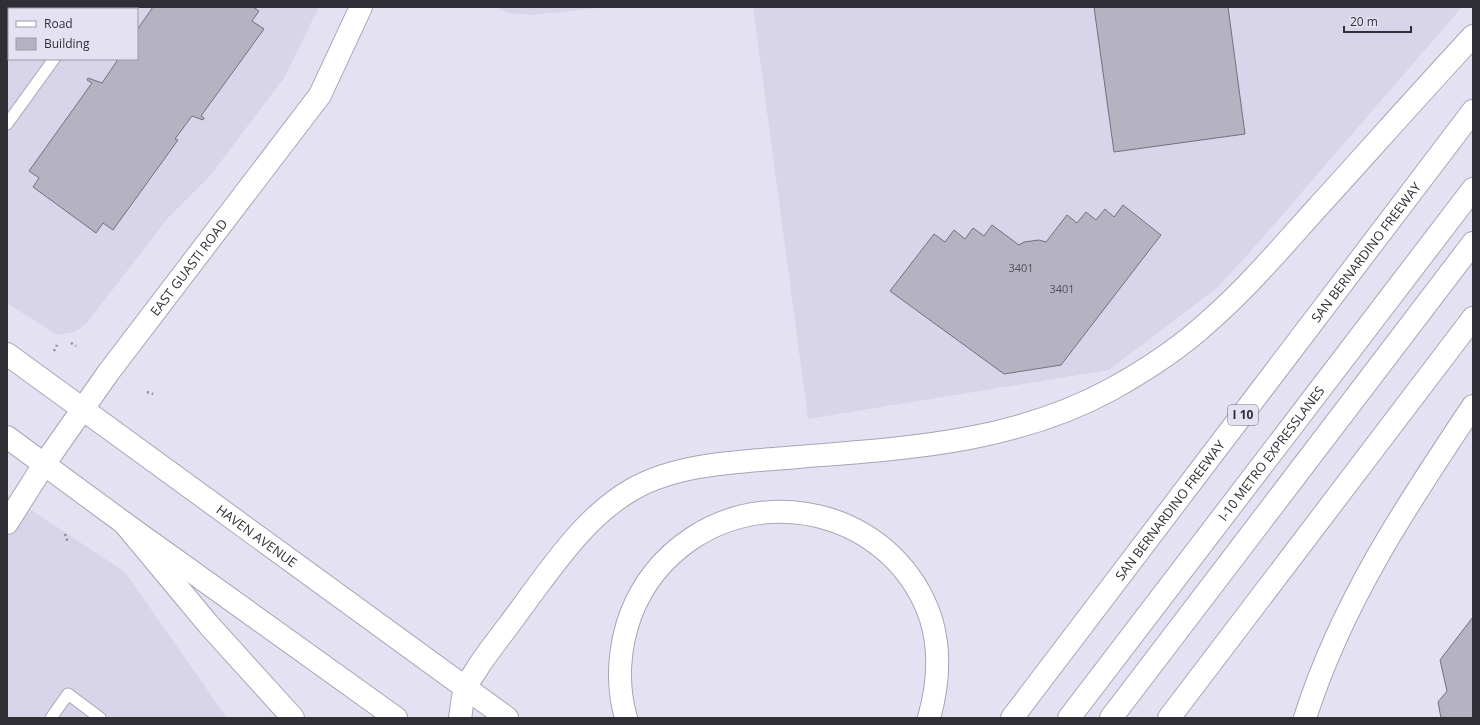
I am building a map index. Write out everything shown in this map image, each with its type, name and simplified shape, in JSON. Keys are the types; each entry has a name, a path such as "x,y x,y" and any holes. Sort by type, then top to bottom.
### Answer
{"main road":[{"name":"EAST GUASTI ROAD","path":"7,524 45,463 108,373 320,95 361,7"},
{"path":"460,718 466,687 485,657 569,544 589,523 611,504 633,489 682,471 730,464 930,444 981,437 1024,426 1070,409 1111,389 1140,372 1188,339 1233,298 1268,262 1473,36"},
{"name":"SAN BERNARDINO FREEWAY","path":"1012,718 1473,111"},
{"name":"I-10 METRO EXPRESSLANES","path":"1069,718 1473,189"},
{"path":"1111,718 1473,243"},
{"path":"1169,718 1473,318"},
{"name":"HAVEN AVENUE","path":"7,354 507,718"},
{"path":"1305,718 1322,668 1345,618 1371,568 1419,486 1473,406"},
{"path":"7,437 45,463 124,523 396,718"},
{"path":"626,718 622,696 621,664 623,643 634,606 646,583 655,570 682,545 713,526 744,515 781,511 800,512 820,516 854,529 888,553 913,581 926,606 931,620 937,650 936,681 929,718"},
{"path":"124,523 208,624 293,718"}],"lane":[{"path":"7,124 53,60"},
{"path":"51,718 68,694 100,718"}],"path":[{"path":"71,343 76,346"},
{"path":"54,351 57,345"},
{"path":"146,392 152,394"},
{"path":"65,534 68,543"}],"shaded area":[{"path":"7,7 319,7 284,78 210,176 168,218 86,324 75,332 57,335 7,303"},
{"path":"494,7 609,7 532,15 508,13"},
{"path":"753,7 1462,7 1259,242 1217,288 1109,370 808,419"},
{"path":"7,494 125,572 227,718 7,718"}],"building":[{"path":"153,7 253,7 259,11 252,21 264,29 201,116 204,118 203,120 192,116 175,139 178,140 113,230 103,223 96,233 33,187 39,178 29,171 92,83 87,80 88,78 102,83 116,60 138,60 138,29"},
{"path":"1094,7 1228,7 1245,134 1114,152"},
{"path":"1123,205 1161,235 1061,365 1004,374 890,291 934,234 945,242 954,230 965,239 973,228 984,236 992,225 1019,245 1024,242 1039,240 1046,242 1067,215 1077,223 1086,212 1096,220 1105,209 1114,217"},
{"path":"1473,617 1473,718 1441,718 1438,702 1447,691 1440,660"}]}
